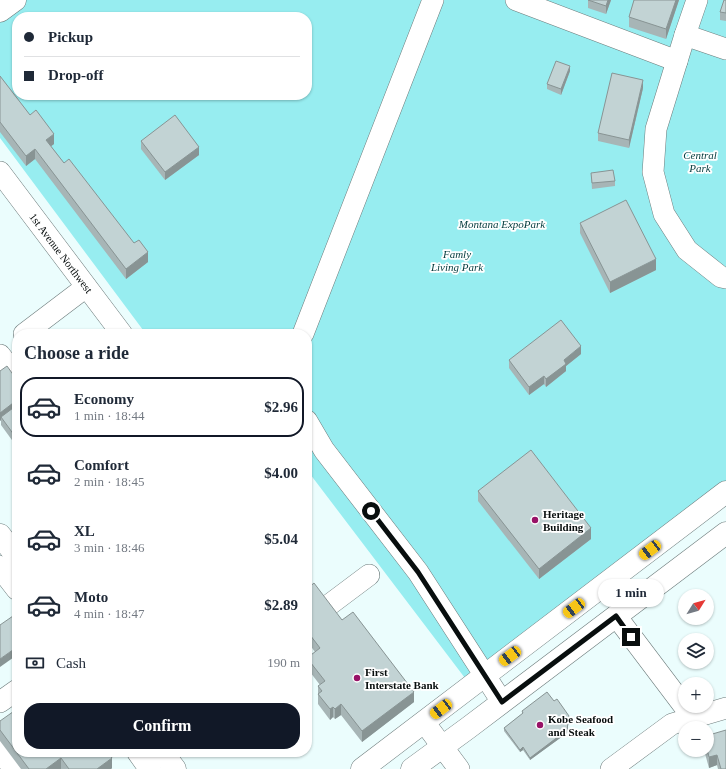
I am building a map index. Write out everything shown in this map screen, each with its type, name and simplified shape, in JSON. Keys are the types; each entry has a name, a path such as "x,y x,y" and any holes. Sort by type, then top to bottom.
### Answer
{"main road":[{"path":"0,11 15,0"},
{"path":"362,769 726,492"},
{"path":"412,769 726,533"},
{"path":"0,535 12,551"},
{"path":"0,567 12,583"},
{"path":"142,757 150,769"},
{"path":"166,757 175,769"}],"street":[{"path":"305,329 433,0"},
{"path":"516,0 677,61"},
{"path":"697,0 656,129 653,172 664,214 687,250 721,277 726,278"},
{"path":"686,35 726,49"},
{"name":"1st Avenue Northwest","path":"0,172 118,329"},
{"path":"31,329 86,287"},
{"path":"12,344 0,354 12,370"},
{"path":"312,430 324,450 418,572 502,702"},
{"path":"325,608 368,575"},
{"path":"616,616 693,718"},
{"path":"0,702 12,694"},
{"path":"611,769 672,724 726,708"},
{"path":"424,722 459,769"},
{"path":"0,751 14,769"}],"green space":[{"name":"Montana ExpoPark","path":"25,0 726,0 726,492 471,686 312,477 312,329 142,329 0,138 0,18"}],"building":[{"path":"588,0 608,0 606,6"},
{"path":"634,0 676,0 666,29 629,17"},
{"path":"724,0 726,0 726,13 720,12"},
{"path":"556,61 570,66 561,89 547,84"},
{"path":"612,73 643,80 629,140 598,133"},
{"path":"0,76 12,92 12,100 18,100 30,115 36,110 54,134 46,140 64,163 69,159 134,243 139,240 148,252 126,269 35,149 26,156 0,122"},
{"path":"175,115 199,147 165,172 141,141"},
{"path":"613,170 615,181 592,183 591,173"},
{"path":"626,200 656,259 610,282 580,223"},
{"path":"561,320 581,346 564,360 566,364 546,379 544,376 529,387 509,360"},
{"path":"7,366 12,373 12,404 0,413 0,371"},
{"path":"12,409 12,432 1,417"},
{"name":"Heritage Building","path":"531,450 591,528 539,569 478,491"},
{"path":"314,583 342,620 353,612 414,692 362,731 341,704 335,709 333,707 330,709 318,694 322,691 318,686 325,681 312,664 312,654 320,648 312,638 312,585"},
{"path":"12,617 12,651 0,659 0,625"},
{"name":"Kobe Seafood and Steak","path":"547,692 554,701 557,699 569,716 567,730 530,758 523,747 520,750 504,728 523,713 522,711"},
{"path":"12,713 12,746 0,730 0,721"},
{"path":"726,730 726,769 721,769 717,755 714,756 714,734"},
{"path":"20,757 112,758 97,769 69,769 61,758 46,769 29,769"}],"place":[{"name":"Heritage Building","path":"535,520"},
{"name":"First Interstate Bank","path":"357,678"},
{"name":"Kobe Seafood and Steak","path":"540,725"}],"route":[{"path":"371,511 418,572 502,702 616,616 631,637"}],"park label":[{"name":"Central Park","path":"700,161"},
{"name":"Famly Living Park","path":"457,260"}]}
